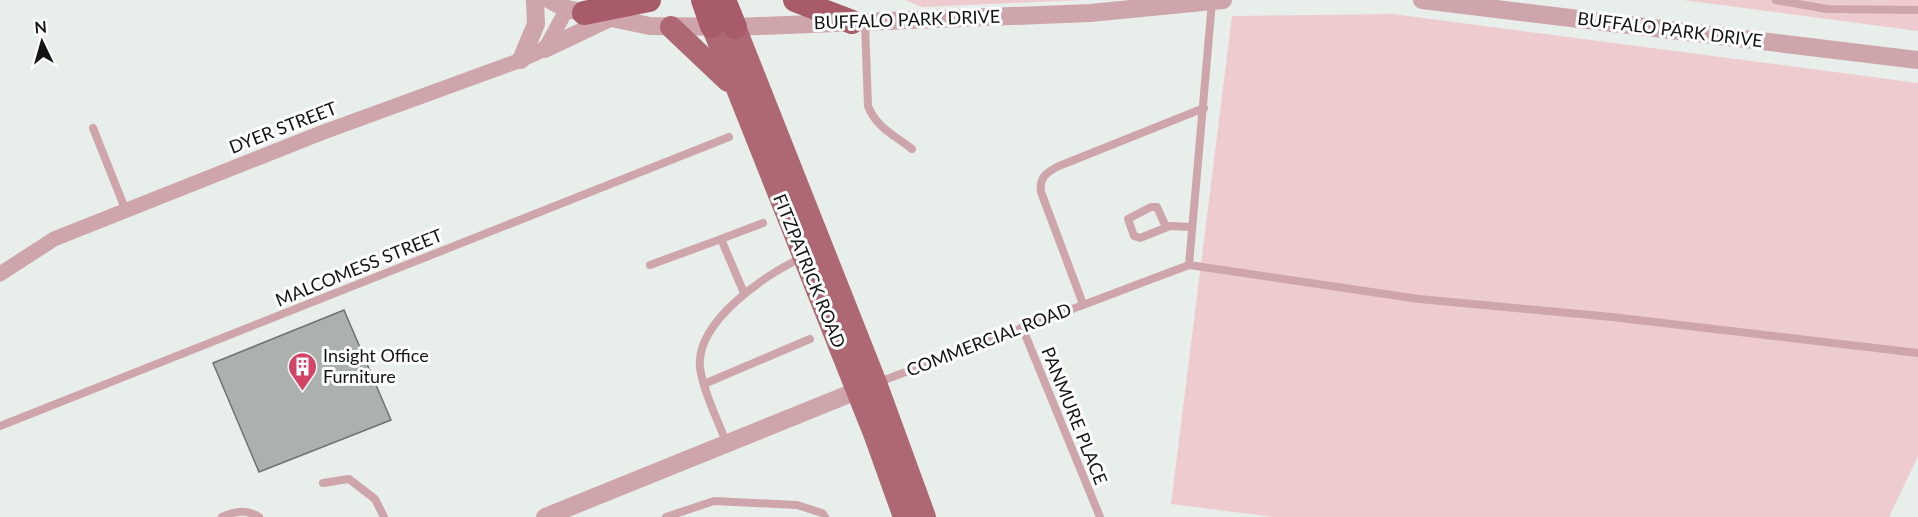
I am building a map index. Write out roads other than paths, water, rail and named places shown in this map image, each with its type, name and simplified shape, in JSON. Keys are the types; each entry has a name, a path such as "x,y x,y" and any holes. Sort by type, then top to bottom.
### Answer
{"highway":[{"path":"576,11 649,0"},
{"path":"703,0 724,27"},
{"path":"724,0 724,27"},
{"path":"795,0 859,22"}],"main road":[{"path":"671,27 701,53 735,88"},
{"name":"FITZPATRICK ROAD","path":"724,27 735,88 803,257 866,387 925,517"},
{"name":"FITZPATRICK ROAD","path":"724,27 866,387 904,517"}],"street":[{"path":"521,60 536,24 535,0"},
{"name":"BUFFALO PARK DRIVE","path":"550,0 576,11 650,26 671,27 724,27 1090,12 1218,1"},
{"name":"BUFFALO PARK DRIVE","path":"1422,0 1491,4 1918,60"},
{"path":"544,49 576,11"},
{"path":"544,49 610,18"},
{"name":"DYER STREET","path":"2,268 54,239 321,133 521,60 544,49"},
{"name":"COMMERCIAL ROAD","path":"545,517 866,387"}],"lane":[{"path":"1776,0 1827,9 1918,10"},
{"path":"1218,1 1204,108 1189,265 1419,299 1612,317 1918,353"},
{"path":"859,22 868,106 872,117 878,125 912,149"},
{"path":"1083,304 1041,192 1042,179 1046,173 1059,166 1204,108"},
{"path":"93,128 126,211"},
{"name":"MALCOMESS STREET","path":"0,426 729,137"},
{"path":"1166,227 1157,207 1151,207 1128,219 1137,238 1166,227 1191,227"},
{"path":"650,265 763,223"},
{"path":"722,239 744,293"},
{"path":"727,444 704,384 700,366 702,351 712,330 744,293 781,267 803,257"},
{"name":"COMMERCIAL ROAD","path":"866,387 1189,265"},
{"name":"PANMURE PLACE","path":"1022,327 1100,517"},
{"path":"704,384 810,339"},
{"path":"323,483 349,479 375,499 384,517"},
{"path":"666,517 714,501 797,505 822,513 825,517"},
{"path":"222,517 236,512 249,512 259,517"}],"place":[{"name":"Insight Office Furniture","path":"302,392"}]}
